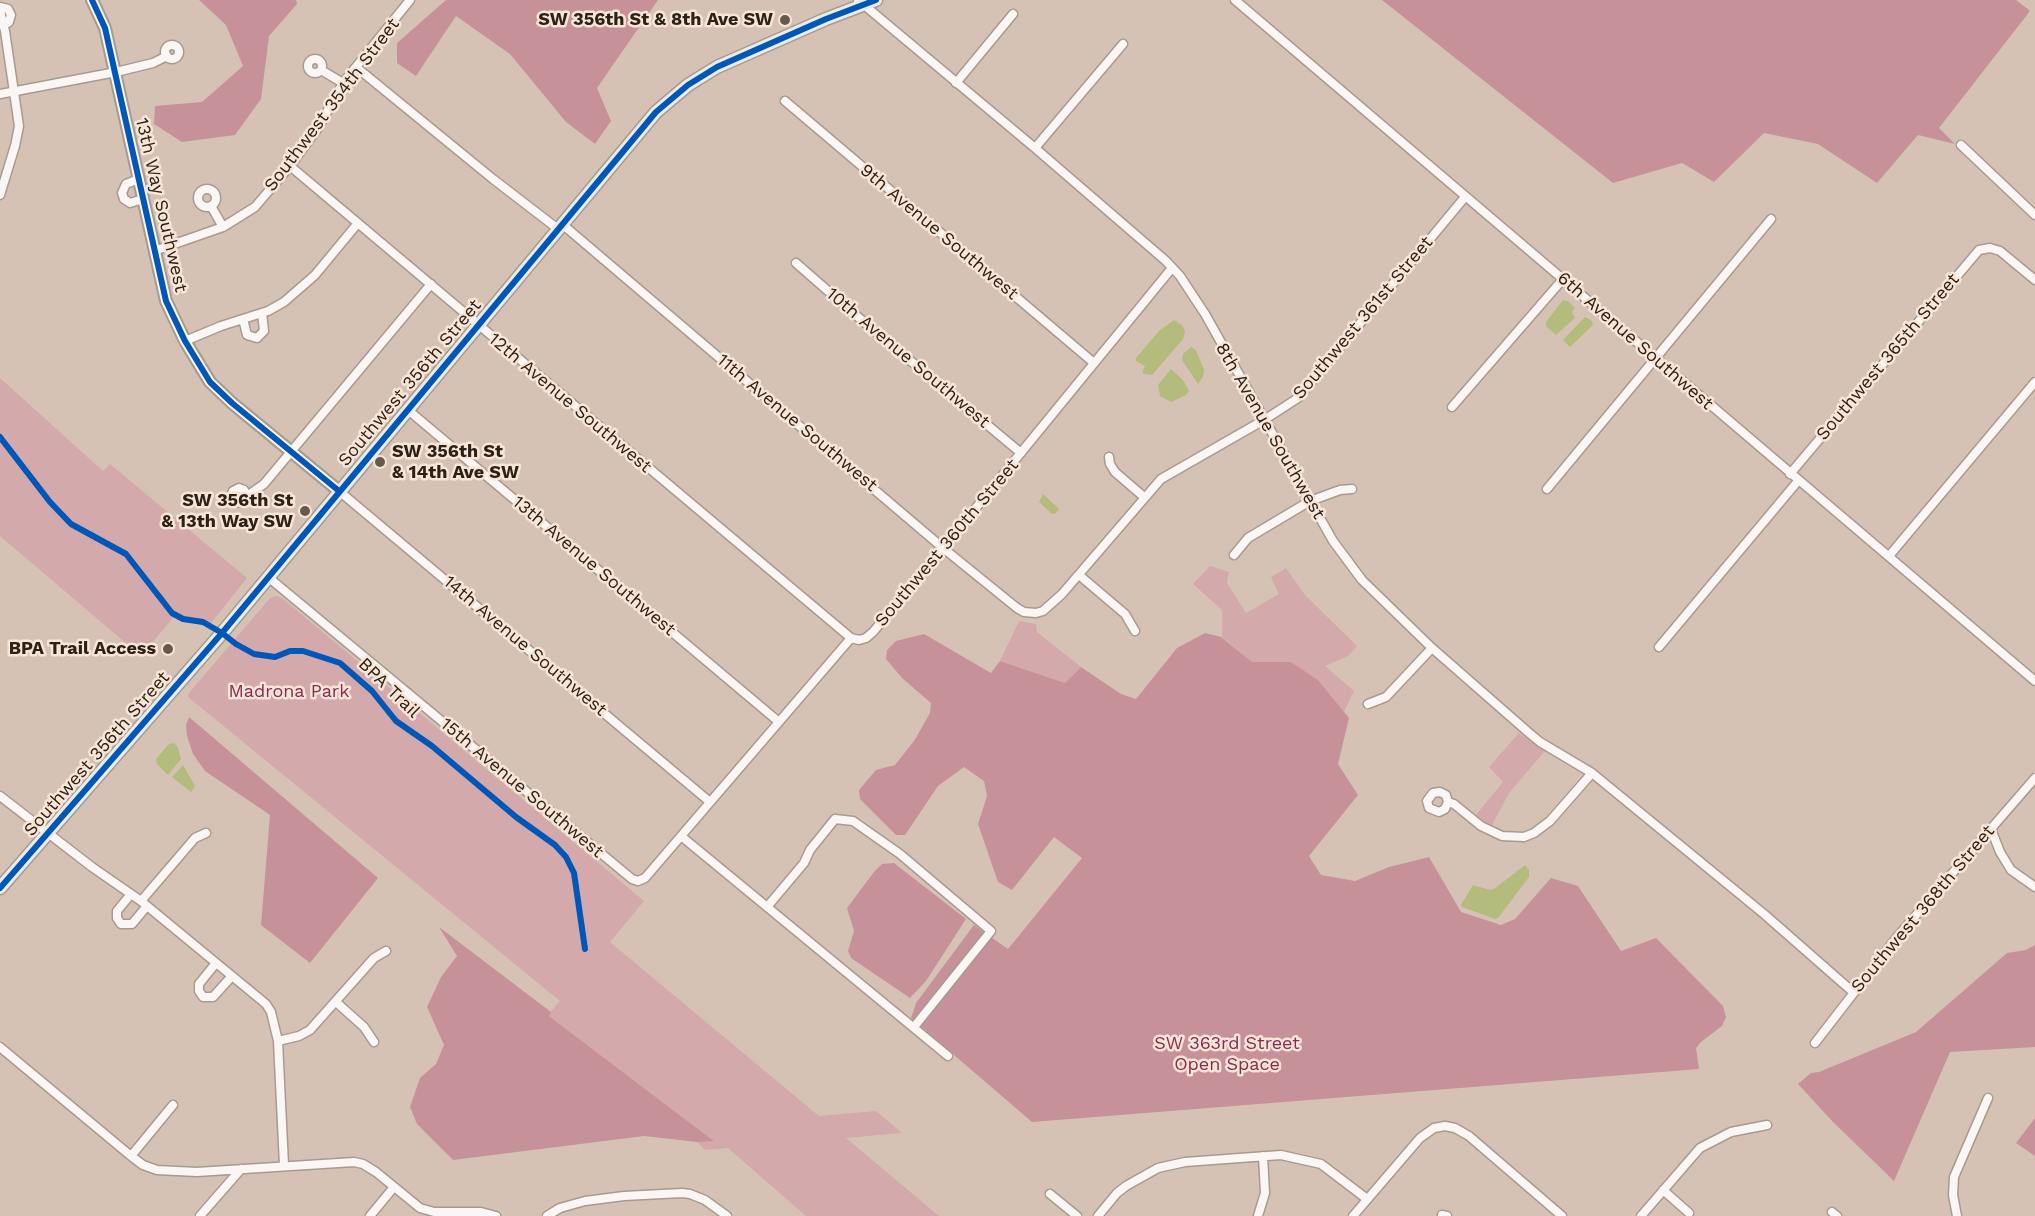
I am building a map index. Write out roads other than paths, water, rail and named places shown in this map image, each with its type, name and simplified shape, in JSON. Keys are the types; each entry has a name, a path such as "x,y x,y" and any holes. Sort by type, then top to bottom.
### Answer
{"main road":[{"name":"Southwest 356th Street","path":"0,888 268,577 656,112 701,75 861,3 876,0"}],"street":[{"name":"13th Way Southwest","path":"92,0 105,28 116,72 166,301 185,341 210,382 339,491"},
{"name":"6th Avenue Southwest","path":"1235,0 2035,681"},
{"name":"Southwest 354th Street","path":"154,251 223,227 255,207 290,166 318,128 344,82 407,1"},
{"name":"8th Avenue Southwest","path":"861,3 1035,148 1172,268 1186,284 1205,314 1310,501 1351,567 1432,648 1540,742 1592,772 1764,914 1853,992"},
{"path":"0,9 18,115 18,136 0,195"},
{"path":"956,83 1013,14"},
{"path":"1035,148 1123,44"},
{"path":"0,94 116,72 153,63 167,56"},
{"name":"11th Avenue Southwest","path":"356,68 493,179 560,227 1017,608 1024,612 1036,613"},
{"path":"321,70 344,82"},
{"name":"9th Avenue Southwest","path":"785,101 1094,363"},
{"path":"1961,145 2035,215"},
{"name":"12th Avenue Southwest","path":"290,166 851,638"},
{"name":"13th Way Southwest","path":"139,179 126,184 122,193 124,199 130,203 143,199"},
{"name":"Southwest 361st Street","path":"1036,613 1052,604 1144,497 1170,472 1289,405 1308,389 1465,197"},
{"path":"212,206 223,227"},
{"path":"1547,489 1771,219"},
{"path":"185,341 262,313 284,302 305,285 358,223"},
{"name":"Southwest 365th Street","path":"1790,474 1979,250 1990,248 2000,251 2035,280"},
{"name":"10th Avenue Southwest","path":"796,263 1021,453"},
{"name":"Southwest 360th Street","path":"638,881 645,878 851,638 859,640 873,632 1172,268"},
{"path":"1452,407 1563,279"},
{"path":"247,496 264,483 431,284"},
{"path":"243,319 247,335 257,338 264,331 262,313"},
{"path":"1889,556 2035,382"},
{"name":"13th Avenue Southwest","path":"408,410 779,722"},
{"path":"1109,457 1115,472 1144,497"},
{"path":"1659,647 1798,481"},
{"path":"1234,555 1248,538 1310,501 1340,490 1352,489"},
{"name":"14th Avenue Southwest","path":"339,491 710,802"},
{"path":"1079,574 1125,615 1135,631"},
{"name":"15th Avenue Southwest","path":"268,577 632,879 638,881"},
{"path":"1368,704 1386,697 1432,648"},
{"path":"1448,802 1491,832 1502,836 1524,837 1534,833 1550,821 1592,772"},
{"name":"Southwest 368th Street","path":"1815,1043 1853,992 2035,777"},
{"path":"0,796 144,904 266,1004 272,1012 278,1041 284,1165"},
{"path":"767,907 835,819 854,821 900,855 991,931 914,1027"},
{"path":"1991,828 2000,852 2011,870 2035,887"},
{"path":"131,894 117,911 117,918 121,924 132,924 144,904 195,838 206,833"},
{"path":"681,836 948,1056"},
{"path":"278,1041 299,1036 310,1030 374,958 386,951"},
{"path":"216,963 199,984 199,991 203,997 213,997 232,976"},
{"path":"336,1002 364,1028 374,1042"},
{"path":"0,1047 131,1156 150,1168 170,1172 354,1162 369,1167 420,1208 434,1212 481,1212 496,1216"},
{"path":"1957,1216 1953,1196 1954,1177 1988,1098"},
{"path":"131,1156 173,1105"},
{"path":"1641,1216 1695,1153 1708,1143 1731,1132 1767,1125"},
{"path":"1353,1216 1420,1138 1427,1132 1441,1127 1455,1128 1469,1136 1562,1216"},
{"path":"1098,1216 1126,1186 1158,1168 1185,1162 1263,1156 1281,1155 1312,1161 1329,1169 1367,1198"},
{"path":"1258,1216 1265,1193 1263,1156"},
{"path":"200,1216 241,1169"},
{"path":"370,1216 394,1187"},
{"path":"1664,1190 1689,1214"},
{"path":"547,1216 560,1208 585,1201 682,1193 705,1200 727,1216"},
{"path":"1050,1194 1077,1216"}],"place":[{"name":"SW 356th St & 8th Ave SW","path":"785,20"},
{"name":"SW 356th St & 14th Ave SW","path":"380,462"},
{"name":"SW 356th St & 13th Way SW","path":"305,511"},
{"name":"BPA Trail Access","path":"168,649"}],"park label":[{"name":"Madrona Park","path":"289,692"},
{"name":"SW 363rd Street Open Space","path":"1227,1054"}]}
